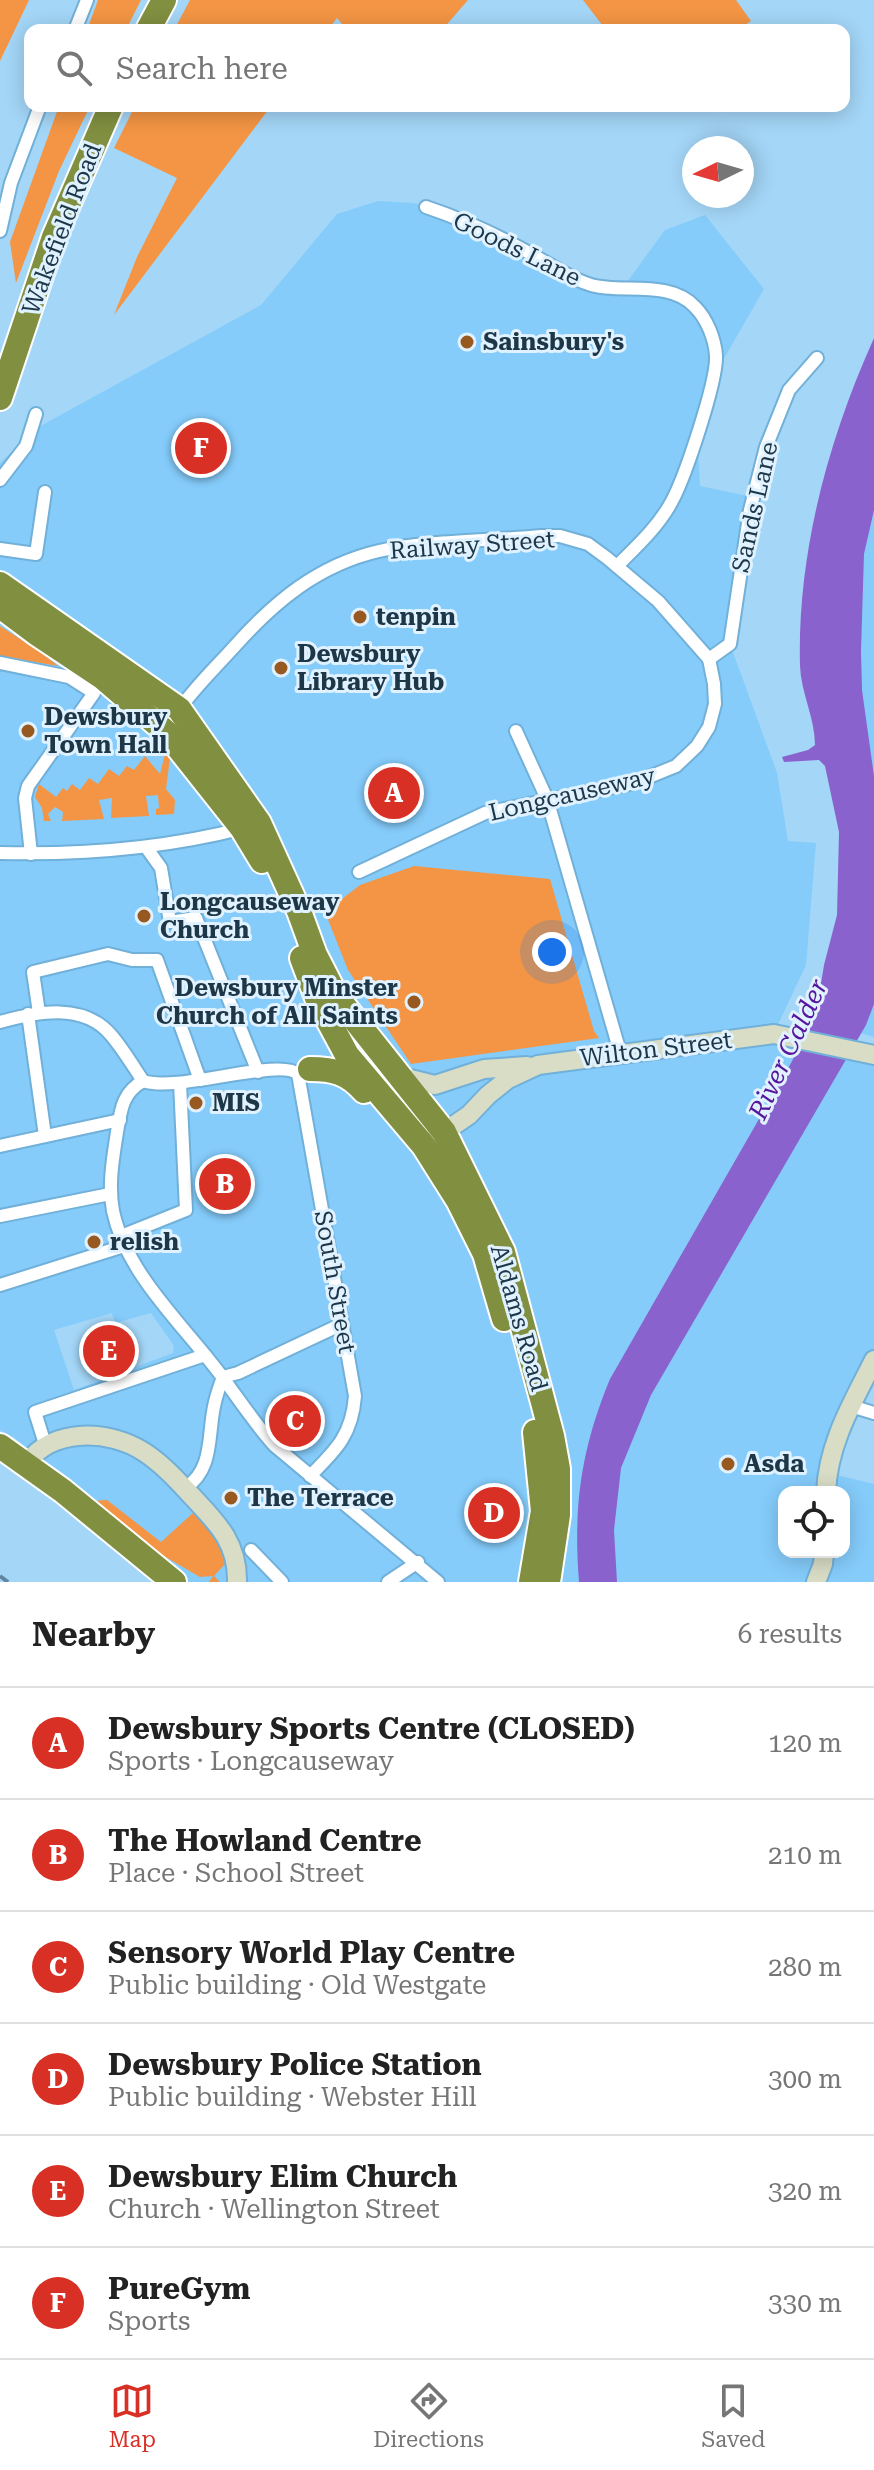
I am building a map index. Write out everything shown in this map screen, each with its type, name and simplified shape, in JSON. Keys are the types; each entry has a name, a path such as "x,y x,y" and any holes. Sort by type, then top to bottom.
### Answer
{"highway":[{"path":"151,24 164,0"},
{"name":"Wakefield Road","path":"0,397 54,237 108,112"},
{"path":"0,584 179,709 299,911 315,955 336,996 398,1076 434,1139"},
{"path":"0,606 102,677 166,732 250,826 319,1003 347,1055 400,1118"},
{"path":"336,996 349,1043 347,1055"},
{"path":"304,1072 329,1069 346,1074 383,1113 400,1118 434,1139"},
{"name":"Aldams Road","path":"434,1139 503,1252 552,1436 558,1469 551,1513"},
{"path":"0,1446 27,1463 174,1582"},
{"path":"531,1582 551,1513"},
{"path":"548,1582 551,1513"}],"main road":[{"name":"Wilton Street","path":"398,1076 435,1085 484,1069 538,1065 774,1034 868,1053"},
{"name":"Wilton Street","path":"434,1139 469,1115 508,1079 538,1065"},
{"path":"826,1486 840,1426 874,1360"},
{"path":"27,1463 36,1450 45,1444 71,1437 101,1436 122,1441 156,1461 211,1515 233,1553 237,1582"},
{"path":"816,1582 824,1558"}],"street":[{"path":"77,24 87,0"},
{"path":"0,231 6,182 37,112"},
{"name":"Goods Lane","path":"426,207 461,219 592,286 637,288 683,296 705,319 716,357 714,376 672,502 644,540 617,566"},
{"name":"Sands Lane","path":"709,659 730,644 750,510 766,447 789,390 817,358"},
{"path":"0,480 26,446 36,414"},
{"path":"0,549 36,554 45,492"},
{"name":"Railway Street","path":"166,732 179,709 203,679 293,589 315,576 375,552 407,546 560,536 588,544 658,601 709,659"},
{"name":"Longcauseway","path":"359,872 485,813 634,783 676,766 697,746 709,727 715,704 709,659"},
{"path":"0,663 69,677 94,693 28,786 25,798 31,854"},
{"path":"516,731 547,799 620,1052"},
{"path":"0,853 146,847 250,826"},
{"path":"146,847 161,868 170,922 196,918 258,1072"},
{"path":"45,1136 33,972 108,954 132,960 157,960 200,1080"},
{"path":"0,1022 34,1014 72,1013 96,1022 110,1034 143,1081 151,1084 291,1069 304,1072 347,1055"},
{"name":"South Street","path":"304,1072 355,1396 347,1433 310,1476"},
{"path":"143,1081 127,1093 113,1157 110,1194 122,1241 148,1282 275,1446 418,1562 438,1582"},
{"path":"0,1285 122,1241 186,1210 180,1083"},
{"path":"0,1146 120,1120"},
{"path":"0,1216 110,1194"},
{"path":"223,1377 238,1373 342,1324"},
{"path":"45,1444 35,1412 205,1355"},
{"path":"211,1515 200,1494 214,1403 223,1377"},
{"path":"851,1406 874,1413"},
{"path":"185,1488 198,1480 205,1466"},
{"path":"251,1550 282,1582"},
{"path":"388,1582 418,1562"}],"shaded area":[{"path":"0,0 29,0 0,61"},
{"path":"98,0 141,0 129,24 89,24"},
{"path":"190,0 468,0 447,24 342,24 337,18 332,24 177,24"},
{"path":"583,0 736,0 751,21 747,24 601,24"},
{"path":"57,112 87,112 59,171 16,283 10,242"},
{"path":"132,112 266,112 114,315 137,257 177,178 114,148"},
{"path":"378,201 414,203 461,219 592,286 624,286 665,230 705,215 764,289 714,376 697,431 700,486 748,496 730,644 777,773 788,841 816,843 806,965 774,1033 874,1055 874,1360 851,1406 837,1475 874,1484 874,1582 183,1582 63,1483 15,1438 0,1430 0,463 35,429 261,305 337,214","holes":["112,1313 115,1323 151,1313 174,1346 173,1353 74,1390 54,1330"]},
{"name":"River Calder","path":"874,338 874,510 864,554 861,651 862,690 874,776 874,1004 866,1025 651,1395 621,1468 614,1530 617,1582 579,1582 577,1528 581,1479 592,1430 610,1379 816,1014 837,915 839,832 825,766 819,760 784,762 782,757 815,745 800,666 800,624 810,540 830,457 857,377"},
{"path":"874,460 874,1037 842,1028 846,591"},
{"path":"0,626 42,653 58,666 0,656"},
{"path":"165,754 170,758 166,789 175,800 174,814 156,815 158,795 146,796 149,816 111,818 112,798 99,800 104,819 62,821 63,812 55,807 48,814 51,821 44,821 42,808 35,797 39,784 56,797 63,788 67,791 72,784 80,790 89,778 98,784 109,769 119,776 127,766 134,770 145,756 160,774"},
{"path":"414,866 550,879 594,1031 599,1038 411,1064 348,970 325,912 360,885"},
{"path":"107,1500 161,1542 194,1512 222,1548 226,1563 214,1576 220,1582 209,1582 213,1576 200,1577 162,1555 93,1501"}],"railway":[{"path":"0,1576 8,1582"}],"place":[{"name":"Sainsbury's","path":"467,342"},
{"name":"PureGym","path":"201,448"},
{"name":"tenpin","path":"360,617"},
{"name":"Dewsbury Library Hub","path":"281,668"},
{"name":"Dewsbury Town Hall","path":"28,731"},
{"name":"Dewsbury Sports Centre (CLOSED)","path":"394,793"},
{"name":"Longcauseway Church","path":"144,916"},
{"name":"Dewsbury Minster Church of All Saints","path":"414,1002"},
{"name":"MIS","path":"196,1103"},
{"name":"The Howland Centre","path":"225,1184"},
{"name":"relish","path":"94,1242"},
{"name":"Dewsbury Elim Church","path":"109,1351"},
{"name":"Sensory World Play Centre","path":"295,1421"},
{"name":"Asda","path":"728,1464"},
{"name":"The Terrace","path":"231,1498"},
{"name":"Dewsbury Police Station","path":"494,1513"}]}
